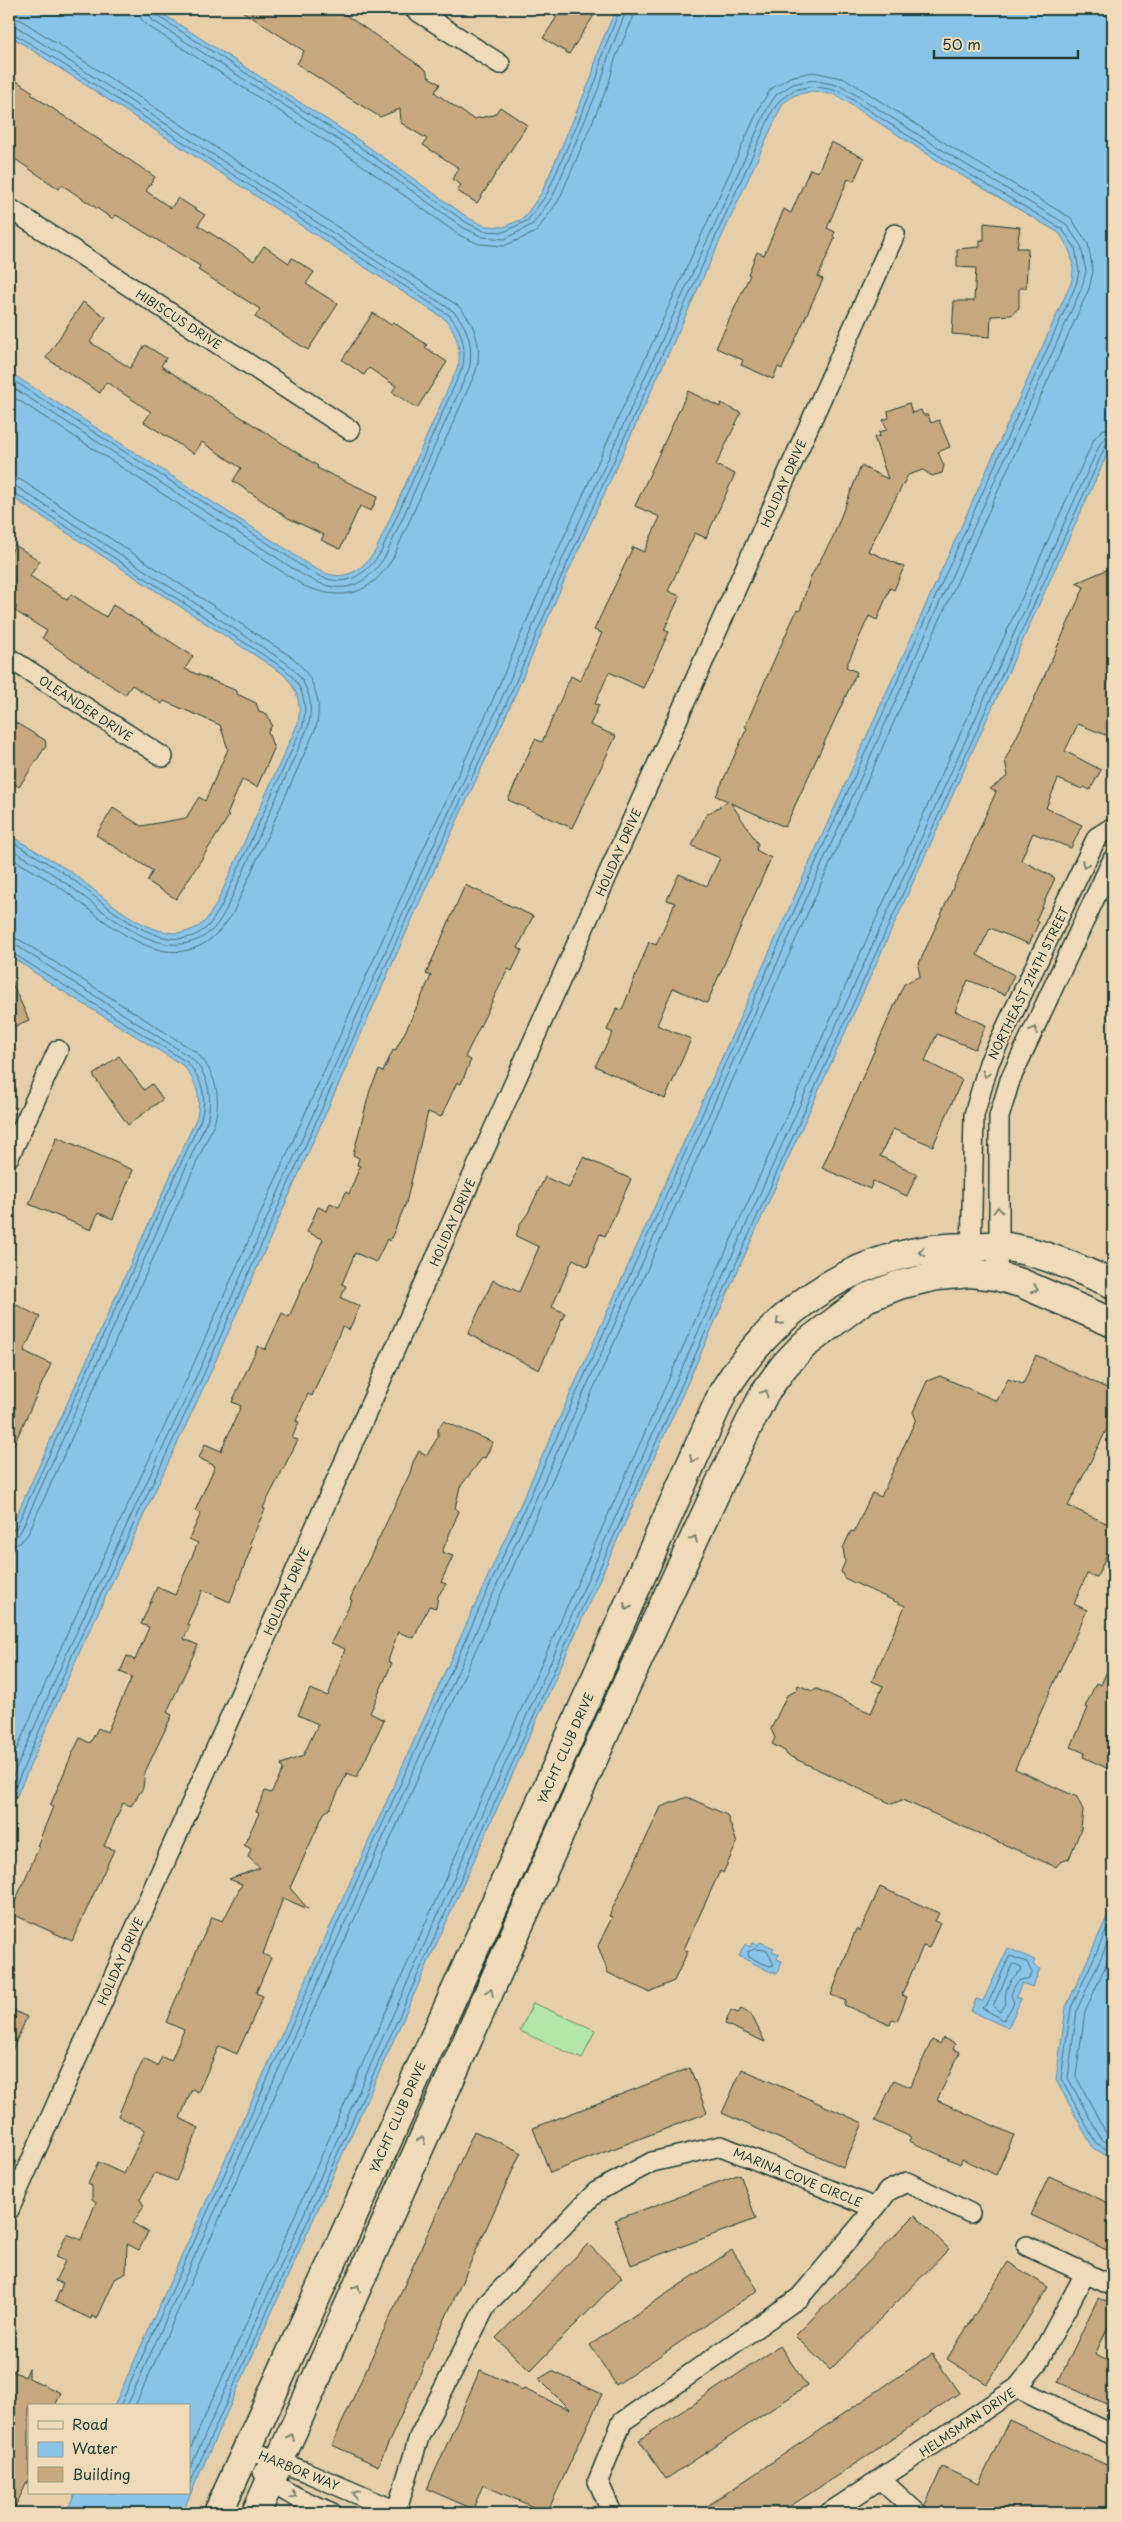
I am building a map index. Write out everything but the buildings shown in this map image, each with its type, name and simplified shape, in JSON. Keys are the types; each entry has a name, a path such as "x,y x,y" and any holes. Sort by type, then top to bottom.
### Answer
{"street":[{"path":"414,9 500,64"},
{"name":"HIBISCUS DRIVE","path":"9,208 350,430"},
{"name":"HOLIDAY DRIVE","path":"9,2210 895,234"},
{"name":"OLEANDER DRIVE","path":"9,658 163,757"},
{"name":"NORTHEAST 214TH STREET","path":"979,1265 974,1116 989,1063 1098,837 1113,827"},
{"name":"NORTHEAST 214TH STREET","path":"999,1246 1000,1117 1010,1080 1113,859"},
{"path":"9,1157 58,1050"},
{"path":"974,1116 1000,1117"},
{"name":"YACHT CLUB DRIVE","path":"256,2513 625,1688 720,1483 765,1392 784,1366 804,1345 866,1298 899,1285 979,1265 999,1246 1072,1266 1113,1284"},
{"name":"YACHT CLUB DRIVE","path":"218,2513 524,1840 723,1392 759,1341 813,1294 873,1264 910,1254 948,1247 979,1265 1113,1323"},
{"name":"MARINA COVE CIRCLE","path":"398,2513 419,2437 487,2304 596,2192 652,2162 721,2146 875,2208 800,2297 622,2422 598,2481 612,2513"},
{"path":"875,2208 888,2191 907,2182 970,2212"},
{"path":"1027,2246 1113,2286"},
{"name":"HELMSMAN DRIVE","path":"829,2513 1018,2388 1036,2365 1086,2272"},
{"path":"1018,2388 1113,2435"},
{"name":"HARBOR WAY","path":"246,2449 332,2513"},
{"name":"HARBOR WAY","path":"275,2472 398,2513"},
{"path":"880,2479 897,2513"},
{"path":"880,2479 917,2513"}],"green space":[{"path":"533,2003 595,2030 582,2059 520,2031"}],"water":[{"path":"9,9 155,9 363,143 470,219 485,226 504,227 524,218 542,192 592,76 597,53 616,9 1113,9 1113,441 794,1145 182,2513 66,2513 75,2494 190,2494 190,2404 115,2404 1071,283 1073,263 1067,245 1059,233 949,168 836,95 812,91 795,95 783,103 561,588 508,711 426,888 207,1380 80,1651 9,1814 9,1532 197,1117 198,1096 195,1084 184,1066 56,987 9,955 9,835 71,872 116,907 151,928 169,932 187,931 203,923 216,905 298,723 299,702 295,690 282,673 9,495 9,372 301,560 324,572 334,575 345,575 366,563 376,550 459,364 459,358 455,335 446,320 9,35"},
{"path":"1113,1904 1113,2159 1093,2148 1056,2080 1066,2007"},
{"path":"760,1942 774,1948 772,1951 779,1954 777,1959 782,1961 777,1973 771,1972 739,1956 745,1944 750,1947 752,1943 758,1945"},
{"path":"1008,1948 1035,1960 1033,1965 1040,1969 1032,1987 1022,1983 1016,1997 1021,1999 1008,2028 971,2011 976,1999 983,2001"}]}
